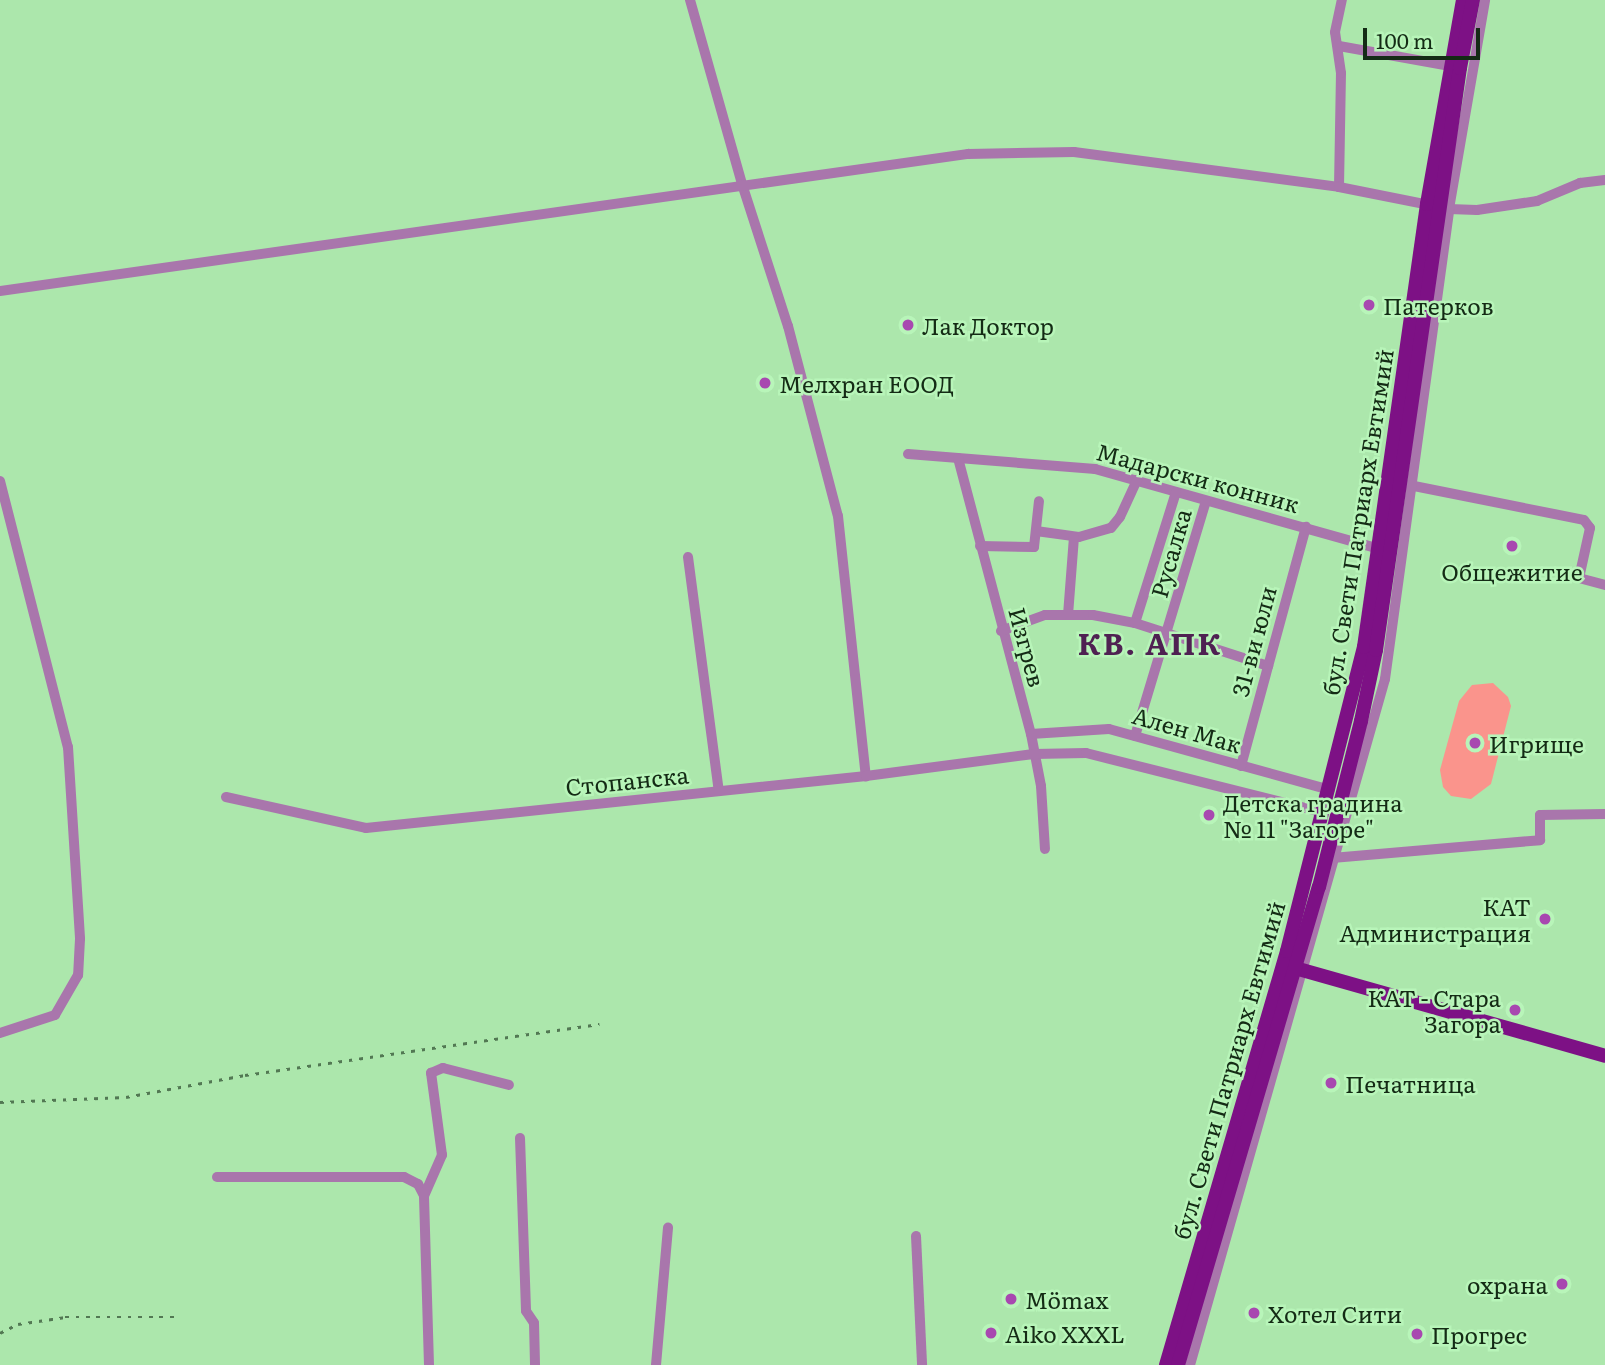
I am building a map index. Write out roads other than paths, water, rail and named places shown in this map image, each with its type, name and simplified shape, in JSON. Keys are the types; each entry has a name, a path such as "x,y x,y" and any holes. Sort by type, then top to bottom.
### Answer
{"main road":[{"name":"бул. Свети Патриарх Евтимий","path":"1178,1365 1300,969 1331,859 1361,721 1383,550 1407,485 1439,206 1450,66 1463,0"},
{"name":"бул. Свети Патриарх Евтимий","path":"1166,1365 1290,940 1364,647 1383,550 1474,0"},
{"path":"1290,940 1300,969"},
{"path":"1278,982 1300,969 1605,1056"}],"street":[{"path":"690,0 741,184 788,326 838,516 866,776"},
{"path":"1339,187 1339,46 1335,32 1342,0"},
{"path":"1439,206 1485,0"},
{"path":"1339,46 1450,66"},
{"path":"0,291 940,156 1062,152 1339,187 1439,206 1477,210 1537,201 1580,183 1605,180"},
{"name":"Мадарски конник","path":"908,454 1095,469 1383,550"},
{"name":"Изгрев","path":"958,458 1001,631 1031,734 1045,849"},
{"path":"1036,531 1074,537 1111,528 1121,517 1136,480"},
{"path":"0,481 68,747 80,939 78,975 55,1015 0,1033"},
{"path":"1605,585 1578,578 1590,528 1584,520 1407,485 1385,678 1331,859 1539,840 1540,815 1605,814"},
{"path":"1135,623 1176,492"},
{"path":"981,546 1034,547 1039,501"},
{"name":"Русалка","path":"1135,736 1169,635 1206,501"},
{"name":"31-ви юли","path":"1241,766 1306,527"},
{"path":"1068,615 1074,537"},
{"path":"688,557 719,791"},
{"path":"1001,631 1045,615 1135,623 1268,666"},
{"name":"Ален Мак","path":"1031,734 1109,729 1330,790"},
{"name":"Стопанска","path":"226,797 366,828 866,776 1034,754 1086,753 1324,813"},
{"path":"1190,1365 1300,969"},
{"path":"424,1196 441,1163 430,1079 434,1068 509,1085"},
{"path":"520,1138 526,1311 534,1324 535,1365"},
{"path":"217,1177 404,1177 418,1184 424,1196 429,1365"},
{"path":"656,1365 668,1228"},
{"path":"916,1236 922,1365"}],"railway":[{"path":"0,1102 126,1097 245,1075 599,1024"},
{"path":"0,1333 18,1324 65,1317 180,1317"}],"place":[{"name":"Патерков","path":"1369,305"},
{"name":"Лак Доктор","path":"908,325"},
{"name":"Мелхран ЕООД","path":"765,383"},
{"name":"Общежитие","path":"1512,546"},
{"name":"Игрище","path":"1475,743"},
{"name":"Детска градина № 11 \"Загоре\"","path":"1209,815"},
{"name":"КАТ Администрация","path":"1545,919"},
{"name":"КАТ - Стара Загора","path":"1515,1010"},
{"name":"Печатница","path":"1331,1083"},
{"name":"охрана","path":"1562,1284"},
{"name":"Mömax","path":"1011,1299"},
{"name":"Хотел Сити","path":"1254,1313"},
{"name":"Aiko XXXL","path":"991,1333"},
{"name":"Прогрес","path":"1417,1334"}],"district":[{"name":"КВ. АПК","path":"1150,642"}]}
